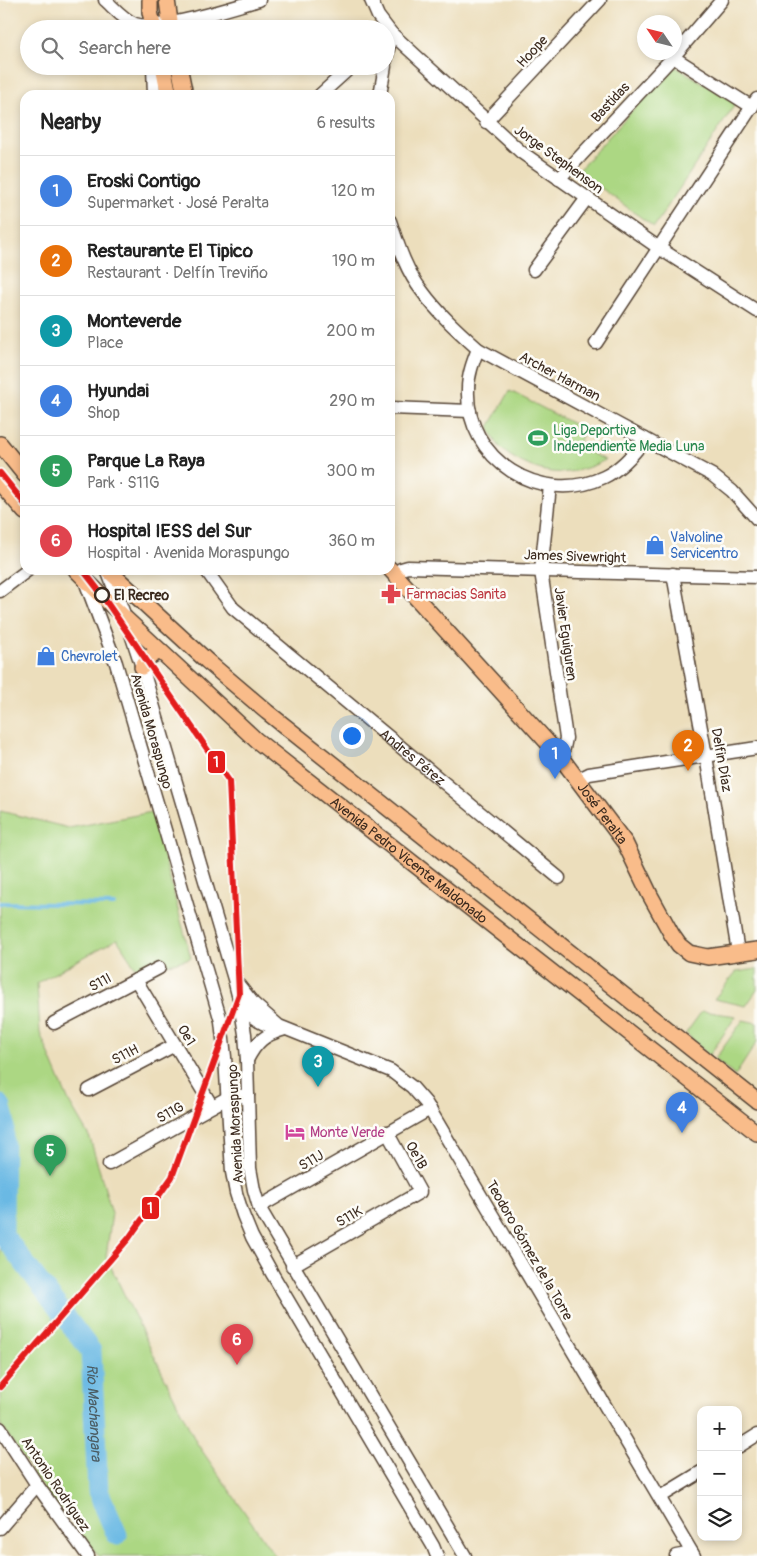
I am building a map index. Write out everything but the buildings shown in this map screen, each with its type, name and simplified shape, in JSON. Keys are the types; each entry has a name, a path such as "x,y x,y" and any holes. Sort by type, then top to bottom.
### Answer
{"main road":[{"path":"150,0 152,20"},
{"path":"167,0 170,20"},
{"path":"165,75 169,90"},
{"path":"181,75 184,90"},
{"path":"0,444 20,469"},
{"path":"0,483 20,506"},
{"name":"José Peralta","path":"395,574 559,755 625,843 650,895 679,945 689,953 708,957 757,950"},
{"name":"Avenida Pedro Vicente Maldonado","path":"81,575 256,740 757,1134"},
{"name":"Avenida Pedro Vicente Maldonado","path":"113,575 207,661 267,712 757,1101"},
{"path":"142,667 149,657 160,651"}],"street":[{"path":"105,0 128,20"},
{"path":"191,20 259,0"},
{"name":"Jorge Stephenson","path":"372,0 380,20"},
{"name":"Hoope","path":"486,122 600,0"},
{"name":"Bastidas","path":"682,46 722,0"},
{"name":"Jorge Stephenson","path":"395,40 521,152 659,248 757,311"},
{"name":"Bastidas","path":"559,178 669,60"},
{"path":"596,343 754,103 680,60"},
{"path":"153,75 154,90"},
{"path":"326,90 342,75"},
{"path":"381,90 383,75"},
{"path":"534,270 587,198"},
{"name":"Archer Harman","path":"395,235 402,255 421,290 449,322 478,349 712,475 732,490 757,519"},
{"path":"478,349 471,369 468,390 470,411 475,430 485,447 498,462 513,473 531,482 550,486 578,485 604,477 620,467 634,454 645,439"},
{"path":"395,408 470,411"},
{"name":"Javier Eguiguren","path":"550,486 542,570 566,738 564,748 559,755"},
{"name":"James Sivewright","path":"395,571 408,567 757,577"},
{"name":"Delfin Díaz","path":"674,574 738,952"},
{"path":"0,591 21,575"},
{"name":"Avenida Moraspungo","path":"80,575 116,663 221,1021 232,1172 240,1208 252,1237 433,1546 437,1556"},
{"name":"Avenida Moraspungo","path":"110,575 142,667 240,1003 247,1060 250,1168 259,1207 463,1554"},
{"name":"Andrés Pérez","path":"210,575 233,608 559,878"},
{"path":"577,780 589,774 757,748"},
{"name":"S11I","path":"54,1023 159,968"},
{"name":"Teodoro Gómez de la Torre","path":"234,979 253,1003 282,1028"},
{"name":"Oe1","path":"136,980 212,1106"},
{"name":"Teodoro Gómez de la Torre","path":"240,1003 246,1011 262,1022 391,1071 412,1088 430,1109 693,1554"},
{"path":"247,1060 253,1048 262,1039 282,1028"},
{"name":"S11H","path":"88,1090 175,1045"},
{"name":"S11G","path":"109,1164 227,1098 248,1095"},
{"name":"S11J","path":"259,1207 430,1109"},
{"name":"Oe1B","path":"388,1132 420,1192"},
{"name":"S11K","path":"292,1266 420,1192"},
{"name":"Antonio Rodríguez","path":"0,1428 88,1556"},
{"path":"742,1445 757,1434"},
{"path":"660,1497 697,1474"},
{"path":"0,1528 37,1484"},
{"path":"676,1556 693,1554"}],"green space":[{"path":"673,65 736,103 654,227 578,171"},
{"name":"Liga Deportiva Independiente Media Luna","path":"510,391 585,430 577,446 605,460 584,469 554,472 533,468 502,450 489,427"},
{"path":"0,811 69,828 152,812 191,958 162,966 137,970 117,939 37,983 40,1033 69,1102 90,1138 112,1213 106,1257 196,1442 275,1556 99,1556 40,1484 0,1423"},
{"path":"757,969 757,990 746,1006 714,999 736,972"},
{"path":"702,1011 736,1016 709,1056 686,1033"},
{"path":"743,1020 757,1023 757,1042 735,1076 715,1059"}],"waterway":[{"path":"0,903 114,905"},
{"name":"Rio Machangara","path":"0,1105 4,1119 3,1235 91,1351 98,1491 117,1535"}],"transit line":[{"name":"1","path":"0,473 20,498"},
{"name":"1","path":"0,1387 129,1238 172,1177 239,994 229,781 87,575"}],"place":[{"name":"Liga Deportiva Independiente Media Luna","path":"538,438"},
{"name":"Valvoline Servicentro","path":"655,545"},
{"name":"Farmacias Sanita","path":"391,594"},
{"name":"El Recreo","path":"102,595"},
{"name":"Chevrolet","path":"46,656"},
{"name":"Restaurante El Tipico","path":"688,771"},
{"name":"Eroski Contigo","path":"555,779"},
{"name":"Monteverde","path":"318,1087"},
{"name":"Monte Verde","path":"295,1132"},
{"name":"Hyundai","path":"682,1133"},
{"name":"Parque La Raya","path":"50,1176"},
{"name":"Hospital IESS del Sur","path":"237,1365"}]}
